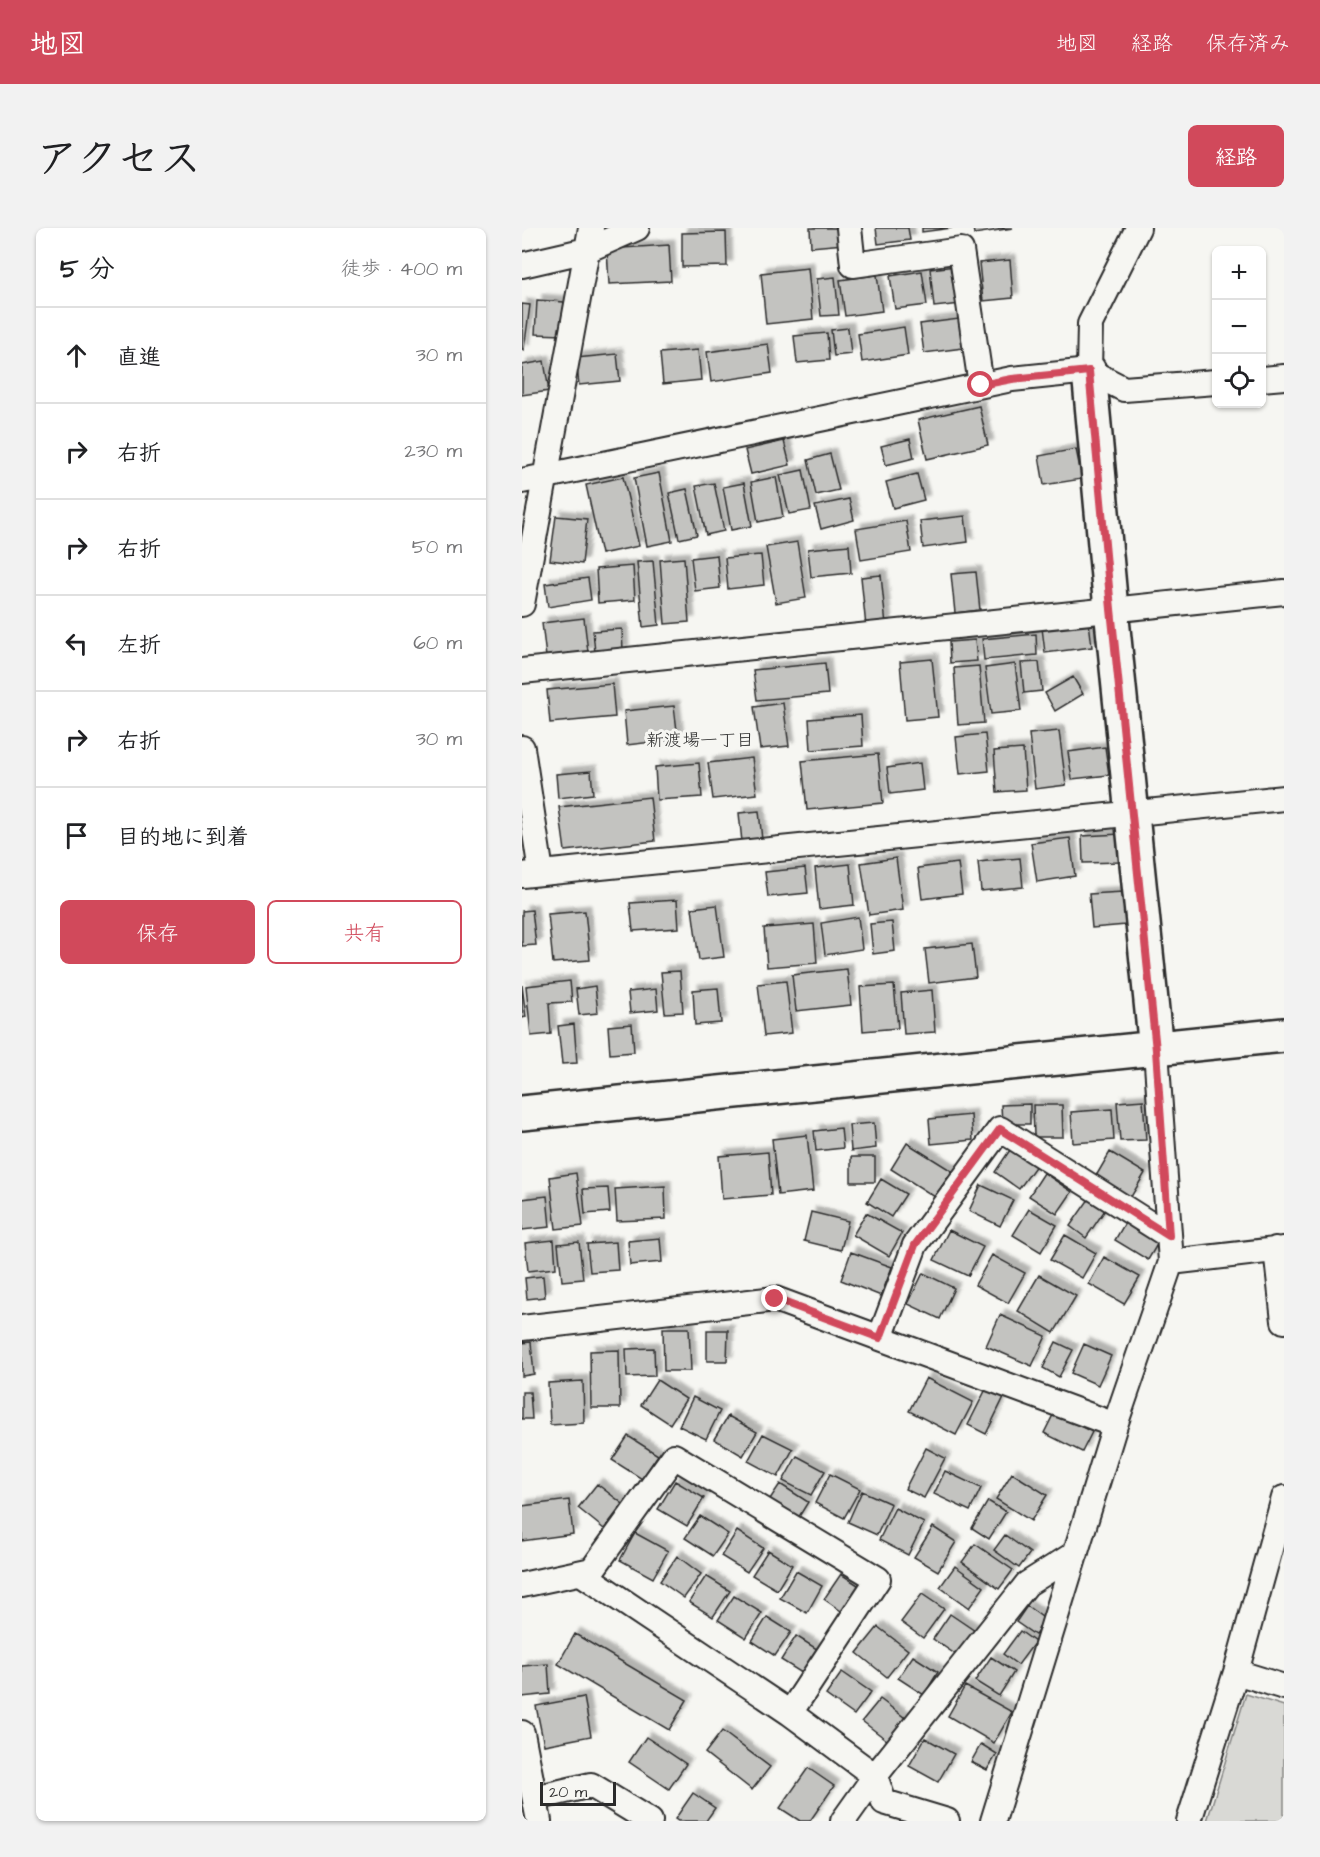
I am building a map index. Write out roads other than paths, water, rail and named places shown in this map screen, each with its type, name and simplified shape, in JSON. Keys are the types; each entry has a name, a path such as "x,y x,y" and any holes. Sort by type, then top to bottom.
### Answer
{"street":[{"path":"522,266 589,239 637,228"},
{"path":"849,228 853,265 961,250 981,385"},
{"path":"993,1821 1115,1425 1171,1262 1156,1050 1089,371 1090,324 1138,228"},
{"path":"522,604 533,479 589,239"},
{"path":"533,479 1012,379 1089,371 1124,389 1212,382"},
{"path":"1266,379 1284,377"},
{"path":"522,671 1284,592"},
{"path":"522,748 531,874 1284,798"},
{"path":"522,1113 1156,1050 1284,1035"},
{"path":"880,1338 915,1245 1000,1129 1169,1236"},
{"path":"1171,1262 1280,1249 1284,1321"},
{"path":"522,1329 775,1299 1115,1425"},
{"path":"522,1585 592,1570 674,1456 879,1580 790,1713"},
{"path":"1189,1821 1276,1553 1284,1498"},
{"path":"843,1821 875,1776 1028,1584 1076,1553"},
{"path":"580,1573 790,1713 875,1776 884,1802 947,1821"},
{"path":"1236,1672 1284,1687"},
{"path":"522,1733 537,1810 591,1785 650,1821"}],"district":[{"name":"新渡場一丁目","path":"700,740"}]}
